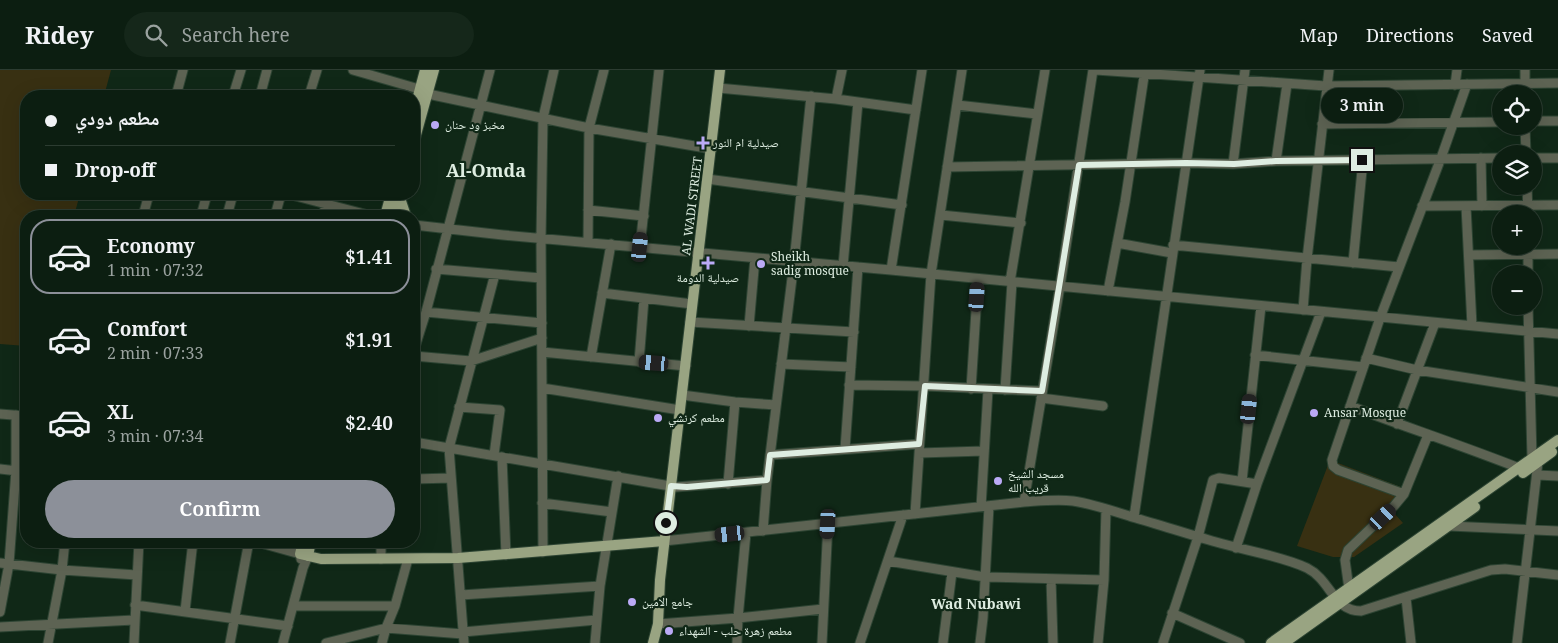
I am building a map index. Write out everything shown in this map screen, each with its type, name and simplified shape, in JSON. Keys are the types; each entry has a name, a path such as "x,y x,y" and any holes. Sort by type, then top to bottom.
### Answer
{"main road":[{"path":"420,111 424,91 425,70"},
{"path":"420,99 434,70"},
{"name":"AL WADI STREET","path":"653,643 658,624 664,541 720,70"},
{"path":"1271,643 1338,601 1448,526 1535,460 1558,440"},
{"path":"1284,643 1338,601 1349,589 1519,468 1558,448"},
{"path":"304,555 322,559 458,558 664,541"},
{"path":"304,548 304,555"},
{"path":"304,555 308,548"}],"street":[{"path":"178,90 183,70"},
{"path":"235,90 240,70"},
{"path":"262,90 267,70"},
{"path":"311,90 317,70"},
{"path":"353,70 372,72 424,91 480,105 588,128 712,149"},
{"path":"420,331 490,70"},
{"path":"543,552 542,118 554,70"},
{"path":"588,242 588,128 604,70"},
{"path":"640,247 658,70"},
{"path":"836,99 842,70"},
{"path":"891,270 922,70"},
{"path":"915,514 932,274 962,70"},
{"path":"1005,390 1011,282 1044,70"},
{"path":"1024,502 1094,70 1199,74 1244,81 1326,86 1558,83"},
{"path":"1234,164 1246,70"},
{"path":"1303,310 1307,259 1329,70"},
{"path":"1455,85 1457,70"},
{"path":"1525,70 1525,84"},
{"path":"1108,291 1145,72"},
{"path":"1134,517 1199,74"},
{"path":"1276,161 1287,84"},
{"path":"1404,494 1338,470 1333,466 1332,460 1380,318 1467,84"},
{"path":"718,88 810,96 916,110"},
{"path":"763,531 767,480 794,262 810,96"},
{"path":"843,266 858,102"},
{"path":"957,105 1037,114"},
{"path":"1542,121 1558,121"},
{"path":"1322,124 1492,122"},
{"path":"1480,158 1482,206"},
{"path":"947,166 1234,164 1276,161 1492,158"},
{"path":"1542,158 1558,158"},
{"path":"1353,263 1362,160"},
{"path":"707,179 902,205"},
{"path":"309,200 347,210"},
{"path":"325,210 326,205"},
{"path":"1542,208 1558,205"},
{"path":"1422,206 1492,207"},
{"path":"1466,206 1472,326"},
{"path":"588,210 644,216"},
{"path":"941,215 1021,223"},
{"path":"420,226 447,230 699,252 1558,334"},
{"path":"1117,243 1399,267"},
{"path":"591,357 611,244"},
{"path":"1542,252 1558,254"},
{"path":"1469,255 1492,253"},
{"path":"749,326 755,258"},
{"path":"845,449 858,267"},
{"path":"436,269 542,278"},
{"path":"463,636 449,448 495,274"},
{"path":"971,388 978,279"},
{"path":"602,293 692,304"},
{"path":"639,362 644,299"},
{"path":"1242,481 1261,306"},
{"path":"426,312 542,323"},
{"path":"1236,548 1257,484 1321,312"},
{"path":"1517,643 1536,475 1530,387 1528,315"},
{"path":"690,322 854,332"},
{"path":"1397,424 1435,323"},
{"path":"420,357 471,361 542,338"},
{"path":"542,352 686,366"},
{"path":"1255,355 1365,362 1558,392"},
{"path":"781,364 851,367"},
{"path":"849,385 1005,390 1103,406"},
{"path":"542,388 680,410"},
{"path":"980,643 985,577 984,451 988,390"},
{"path":"682,395 776,405"},
{"path":"728,484 735,402"},
{"path":"1350,406 1519,468"},
{"path":"459,407 500,410 498,456 506,555"},
{"path":"0,414 20,415"},
{"path":"0,612 16,470 16,415"},
{"path":"1349,589 1345,565 1348,550 1404,494 1428,435"},
{"path":"420,443 671,486 687,487 767,480"},
{"path":"770,455 845,449 984,451"},
{"path":"0,469 20,471"},
{"path":"1536,475 1558,476"},
{"path":"595,643 600,586 618,476"},
{"path":"420,479 451,478"},
{"path":"1162,643 1198,537 1213,480 1219,478 1257,484"},
{"path":"664,541 985,506 1062,500 1106,509 1306,568 1316,573 1338,601 1352,610 1362,611 1491,570 1505,569 1558,576"},
{"path":"542,503 612,512"},
{"path":"1098,643 1104,580 1106,509"},
{"path":"860,643 903,515"},
{"path":"822,643 828,524"},
{"path":"1448,526 1558,532"},
{"path":"738,643 738,618 746,533"},
{"path":"48,643 64,548"},
{"path":"134,643 138,548"},
{"path":"185,611 192,548"},
{"path":"230,643 248,548"},
{"path":"279,548 304,555 303,568 283,643"},
{"path":"381,548 381,559"},
{"path":"382,643 408,559"},
{"path":"888,561 985,577 1104,580"},
{"path":"5,564 136,575"},
{"path":"943,643 952,572"},
{"path":"1051,579 1053,643"},
{"path":"461,595 600,586"},
{"path":"1406,598 1411,643"},
{"path":"135,604 288,626"},
{"path":"293,606 395,606"},
{"path":"658,624 823,609"},
{"path":"1172,613 1240,643"},
{"path":"0,627 134,620"},
{"path":"331,642 386,628 463,636 596,620"}],"shaded area":[{"path":"0,70 111,70 106,90 20,90 20,200 78,200 76,210 20,210 20,346 0,344"},
{"path":"1330,460 1401,487 1394,513 1403,523 1354,557 1333,557 1297,546"}],"place":[{"name":"مخبز ود حنان","path":"435,125"},
{"name":"صيدلية ام النور","path":"703,143"},
{"name":"صيدلية الدومة","path":"708,263"},
{"name":"Sheikh sadig mosque","path":"761,264"},
{"name":"Ansar Mosque","path":"1314,413"},
{"name":"مطعم كرنشي","path":"658,418"},
{"name":"مسجد الشيخ قريب الله","path":"998,481"},
{"name":"جامع الامين","path":"632,602"},
{"name":"مطعم زهرة حلب - الشهداء","path":"669,631"}],"district":[{"name":"Al-Omda","path":"486,171"},
{"name":"Wad Nubawi","path":"976,604"}],"route":[{"path":"666,523 671,486 687,487 767,480 770,455 919,444 925,386 1042,391 1079,165 1234,164 1276,161 1362,160"}]}
